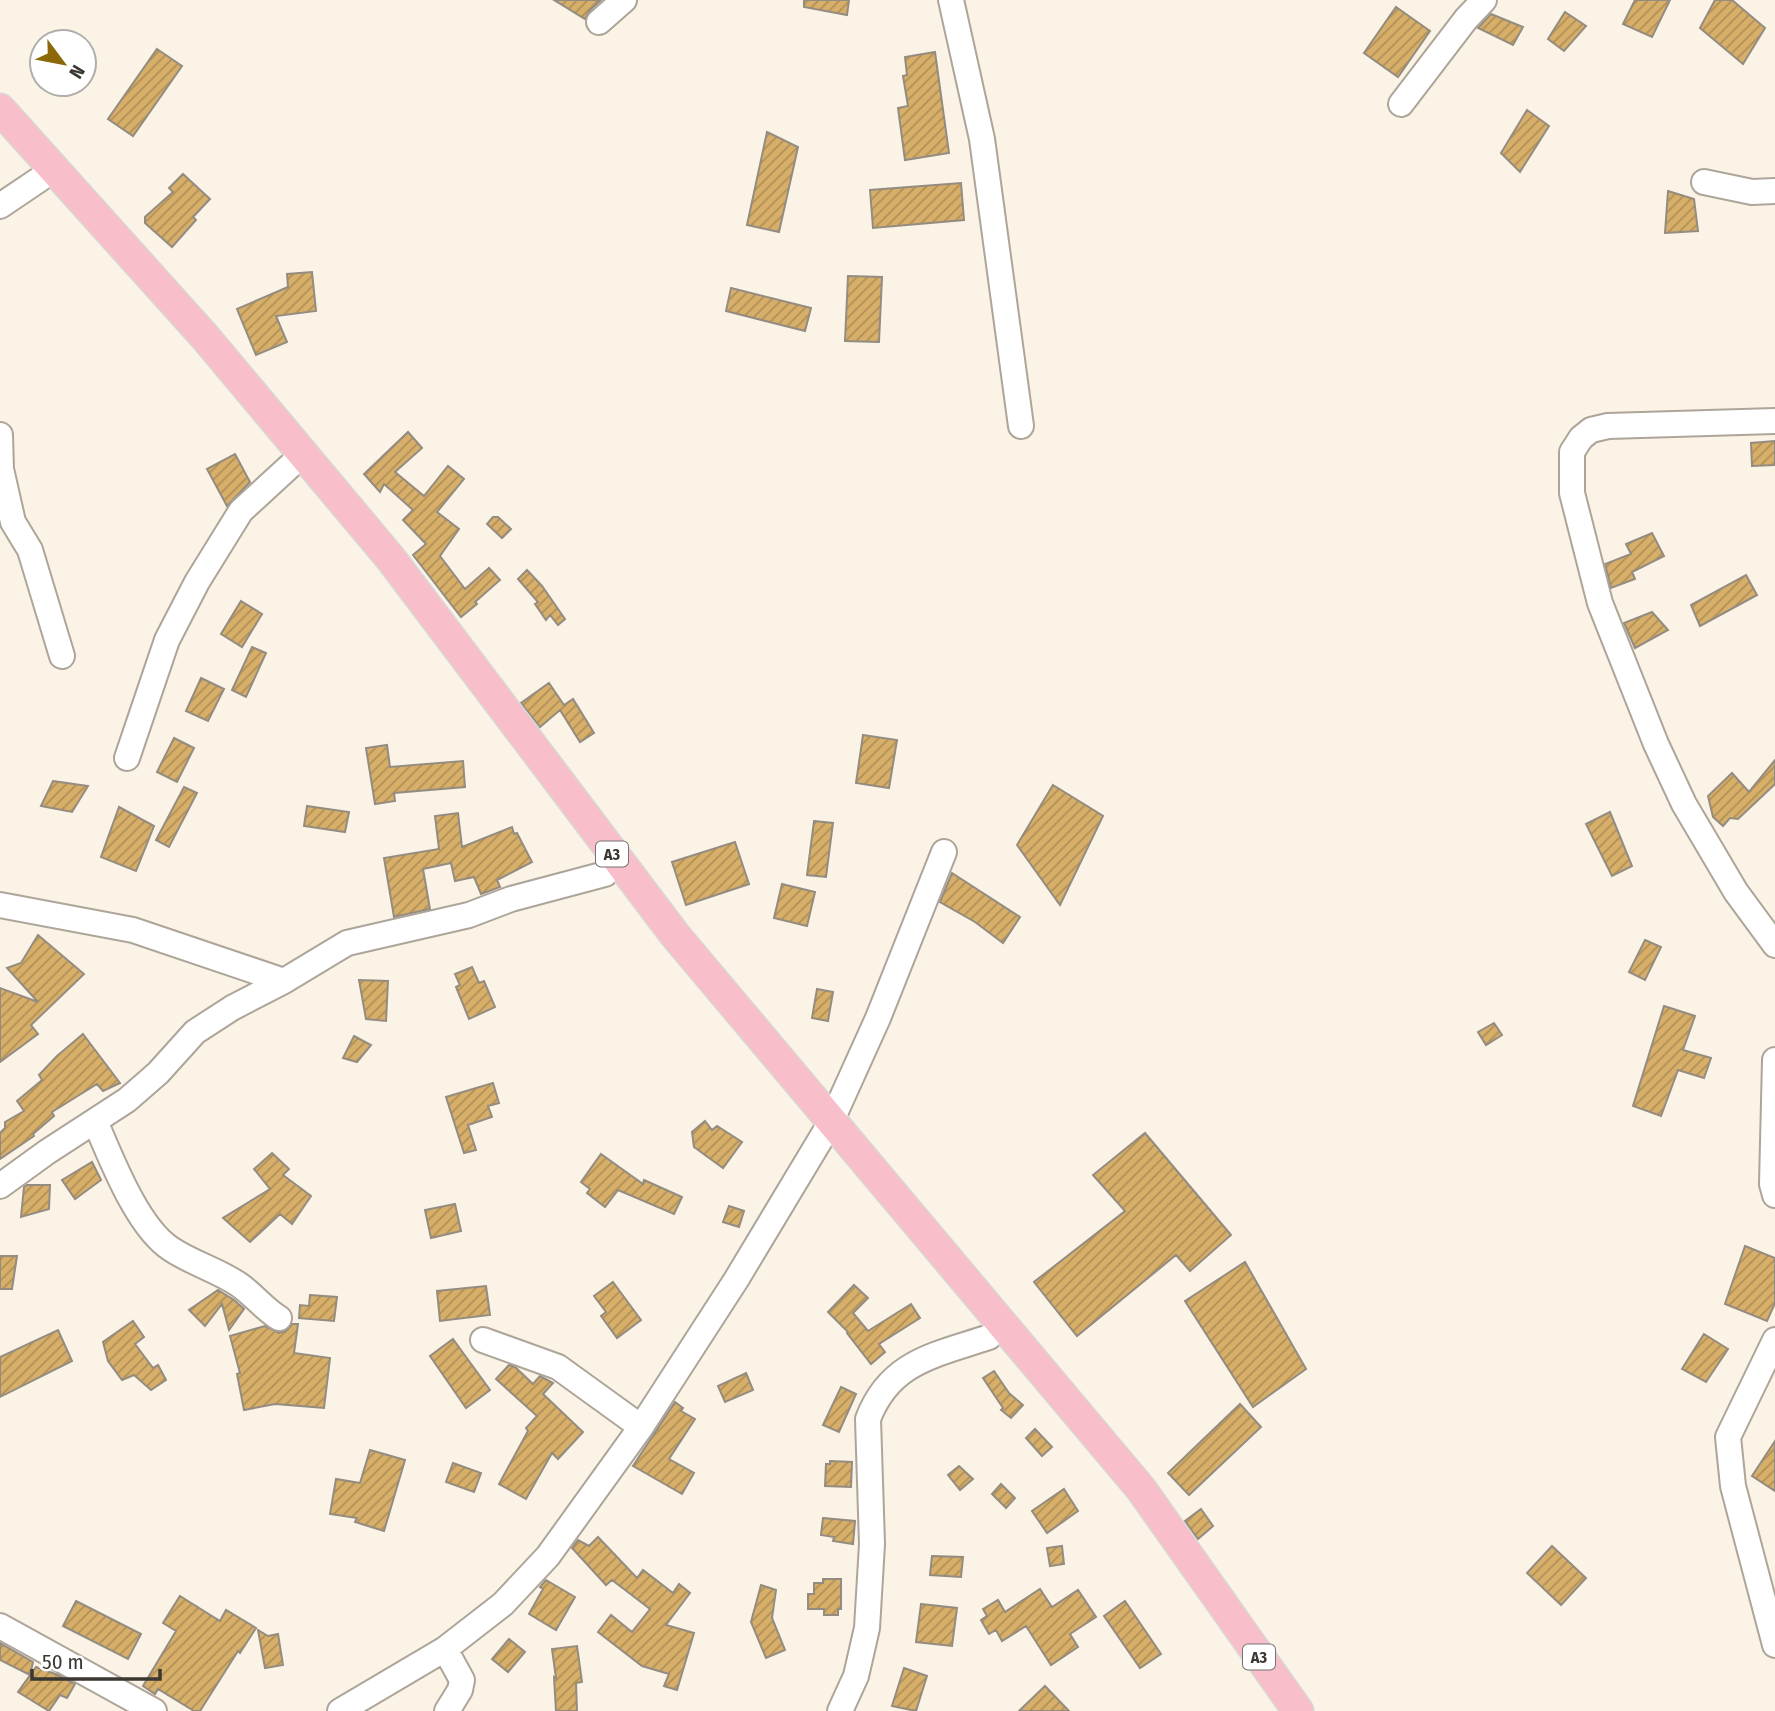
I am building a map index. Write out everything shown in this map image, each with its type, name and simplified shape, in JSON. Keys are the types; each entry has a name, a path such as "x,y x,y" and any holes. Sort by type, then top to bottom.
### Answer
{"main road":[{"name":"A3","path":"0,109 205,337 989,1337 1125,1499 1266,1680 1297,1711"},
{"name":"A3","path":"0,134 191,349 290,466 383,565 605,874 660,946 826,1131 988,1305 1141,1489 1222,1601 1281,1711"}],"street":[{"path":"599,22 624,0"},
{"path":"951,0 982,139 1021,426"},
{"path":"1401,104 1466,19 1484,0"},
{"path":"0,206 40,179"},
{"path":"1704,182 1752,192 1775,191"},
{"path":"1775,421 1608,426 1591,430 1572,453 1572,493 1600,603 1656,744 1684,804 1736,892 1775,945"},
{"path":"0,435 1,469 13,522 30,550 62,656"},
{"path":"127,758 167,640 197,582 241,511 290,466"},
{"path":"340,1711 445,1649 503,1604 548,1556 641,1427 736,1280 826,1131 878,1018 944,852"},
{"path":"0,1186 127,1100 195,1032 347,943 469,915 511,899 605,874"},
{"path":"0,905 133,930 284,981"},
{"path":"1775,1060 1772,1184 1775,1195"},
{"path":"95,1121 115,1169 156,1237 171,1249 240,1285 279,1318"},
{"path":"840,1711 856,1676 867,1629 872,1544 867,1419 874,1403 896,1375 930,1357 989,1337"},
{"path":"483,1340 558,1367 641,1427"},
{"path":"1775,1340 1728,1437 1733,1486 1775,1645"},
{"path":"0,1626 154,1711"},
{"path":"445,1649 462,1680 460,1690 447,1711"}],"building":[{"path":"554,0 601,0 585,19"},
{"path":"804,0 849,0 847,15 804,7"},
{"path":"1635,0 1670,0 1652,37 1623,24"},
{"path":"1715,0 1732,0 1765,28 1743,64 1700,28"},
{"path":"1396,7 1430,31 1398,77 1364,53"},
{"path":"1565,12 1586,26 1564,51 1548,39"},
{"path":"1491,14 1523,27 1513,45 1478,28"},
{"path":"157,49 182,66 133,136 108,119"},
{"path":"935,52 949,153 905,160 898,108 908,106 903,76 907,75 905,57"},
{"path":"1527,110 1549,126 1520,172 1501,153"},
{"path":"767,132 798,147 779,232 747,225"},
{"path":"183,174 210,199 193,217 196,220 172,247 145,223 145,217 173,192 169,188"},
{"path":"961,183 964,220 873,228 870,190"},
{"path":"1668,191 1694,199 1698,231 1665,233"},
{"path":"312,272 316,311 276,316 287,342 256,355 237,309 288,287 287,274"},
{"path":"848,276 882,277 879,342 845,341"},
{"path":"731,288 811,308 805,331 726,311"},
{"path":"408,432 422,448 395,472 424,496 448,466 464,479 437,512 459,529 440,556 465,589 489,568 500,580 461,617 413,555 426,544 403,520 413,510 384,484 380,492 364,474"},
{"path":"1775,441 1775,465 1752,466 1751,443"},
{"path":"235,454 250,482 227,506 207,469"},
{"path":"493,517 498,517 511,529 502,538 487,524"},
{"path":"1652,533 1664,556 1632,572 1635,579 1611,588 1605,564 1631,554 1626,544"},
{"path":"527,570 565,619 558,625 550,615 546,620 535,604 538,602 518,579"},
{"path":"1746,575 1757,595 1700,626 1691,605"},
{"path":"241,601 262,614 242,647 221,634"},
{"path":"1652,612 1668,630 1635,648 1624,623"},
{"path":"252,647 266,653 246,697 232,690"},
{"path":"201,678 224,689 208,721 186,711"},
{"path":"549,683 564,705 573,699 594,733 580,742 560,710 540,727 521,703"},
{"path":"863,735 897,740 889,788 856,783"},
{"path":"174,738 194,748 177,782 157,772"},
{"path":"387,745 390,767 463,761 465,787 394,793 395,801 375,804 366,748"},
{"path":"1775,760 1775,784 1738,819 1730,818 1723,826 1713,817 1708,796 1732,773 1749,792"},
{"path":"53,781 88,786 72,812 41,806"},
{"path":"1053,785 1103,816 1060,905 1017,845"},
{"path":"184,787 197,793 169,847 156,840"},
{"path":"307,806 349,812 345,832 304,826"},
{"path":"119,807 154,826 136,871 101,857"},
{"path":"1610,812 1632,866 1612,876 1586,824"},
{"path":"458,813 462,847 512,827 532,862 497,880 500,887 481,894 474,877 455,881 451,863 423,869 430,909 394,917 384,858 439,849 435,816"},
{"path":"814,821 833,823 826,877 807,875"},
{"path":"735,842 749,884 686,905 672,862"},
{"path":"952,873 1020,917 1003,943 975,922 940,902"},
{"path":"782,884 815,892 807,926 774,918"},
{"path":"38,935 84,974 31,1025 38,1034 0,1062 0,988 38,1002 7,968 21,963"},
{"path":"1645,940 1661,947 1645,980 1629,972"},
{"path":"472,967 479,983 484,981 495,1007 469,1019 456,987 460,985 455,974"},
{"path":"359,980 388,981 386,1021 366,1019"},
{"path":"817,989 833,992 828,1021 812,1018"},
{"path":"1664,1006 1695,1016 1683,1050 1711,1058 1704,1078 1678,1070 1661,1116 1633,1106"},
{"path":"1494,1023 1502,1035 1486,1045 1478,1032"},
{"path":"83,1034 120,1083 103,1091 97,1084 52,1112 54,1116 33,1134 34,1136 0,1159 0,1133 5,1128 5,1122 24,1111 17,1101 42,1080 39,1075 57,1056"},
{"path":"354,1036 371,1045 357,1062 343,1058"},
{"path":"493,1083 499,1103 488,1106 492,1117 468,1125 476,1150 464,1153 446,1097"},
{"path":"705,1121 712,1130 717,1126 742,1142 723,1168 694,1147 692,1132"},
{"path":"1145,1133 1231,1235 1190,1271 1176,1255 1077,1336 1034,1282 1125,1211 1093,1175"},
{"path":"272,1153 289,1169 283,1175 311,1196 292,1224 280,1214 250,1242 223,1218 270,1189 254,1169"},
{"path":"601,1154 643,1184 644,1180 682,1197 674,1214 618,1190 605,1207 587,1193 590,1189 581,1182"},
{"path":"92,1162 101,1180 75,1199 62,1180"},
{"path":"50,1185 49,1209 21,1217 24,1187"},
{"path":"455,1204 461,1231 431,1238 425,1210"},
{"path":"729,1206 744,1211 739,1227 723,1222"},
{"path":"1745,1246 1775,1258 1775,1303 1767,1321 1725,1304"},
{"path":"0,1256 17,1256 12,1289 0,1289"},
{"path":"1245,1262 1306,1369 1253,1407 1185,1301"},
{"path":"613,1282 641,1320 617,1338 601,1316 606,1312 594,1296"},
{"path":"854,1285 868,1298 853,1313 868,1331 911,1304 920,1318 879,1344 885,1352 871,1364 848,1332 828,1312"},
{"path":"486,1286 490,1315 440,1321 437,1291"},
{"path":"218,1290 244,1309 229,1330 222,1304 205,1326 189,1310"},
{"path":"310,1295 337,1297 334,1321 299,1318 300,1305 309,1306"},
{"path":"133,1321 144,1337 135,1344 153,1368 158,1365 166,1380 151,1390 134,1375 122,1380 108,1361 103,1342"},
{"path":"292,1324 298,1324 294,1353 330,1358 324,1408 275,1404 244,1410 237,1374 240,1373 230,1336 265,1326 279,1333 286,1331"},
{"path":"58,1330 72,1361 0,1397 0,1357"},
{"path":"1704,1334 1728,1349 1706,1382 1682,1369"},
{"path":"453,1339 490,1390 466,1408 430,1356"},
{"path":"509,1365 515,1367 533,1384 540,1376 553,1383 543,1394 583,1432 558,1459 552,1453 526,1499 499,1484 528,1431 526,1428 537,1416 496,1379"},
{"path":"994,1371 1009,1393 1023,1405 1011,1418 1001,1410 1003,1408 983,1378"},
{"path":"746,1373 753,1390 725,1402 718,1386"},
{"path":"841,1387 856,1394 839,1432 823,1425"},
{"path":"675,1402 683,1408 681,1411 695,1419 669,1459 694,1473 682,1494 633,1466"},
{"path":"1240,1404 1261,1427 1189,1495 1168,1473"},
{"path":"1035,1429 1052,1447 1042,1456 1026,1438"},
{"path":"1775,1441 1775,1491 1752,1476"},
{"path":"370,1450 405,1460 384,1531 355,1522 357,1518 330,1514 336,1479 360,1483"},
{"path":"830,1461 852,1462 851,1487 825,1486 826,1464 830,1464"},
{"path":"453,1463 481,1473 474,1492 446,1482"},
{"path":"959,1466 973,1479 960,1490 948,1475"},
{"path":"1001,1484 1015,1498 1006,1508 992,1494"},
{"path":"1064,1489 1078,1511 1047,1533 1032,1511"},
{"path":"1201,1509 1213,1526 1198,1539 1185,1521"},
{"path":"823,1518 855,1521 853,1544 833,1541 834,1537 821,1535"},
{"path":"598,1537 637,1578 643,1570 673,1593 679,1584 690,1593 666,1625 694,1633 677,1690 664,1686 669,1674 642,1666 598,1632 611,1615 632,1632 650,1609 612,1580 606,1585 572,1548 578,1540 589,1546"},
{"path":"1062,1546 1064,1564 1050,1566 1047,1548"},
{"path":"1552,1546 1586,1578 1561,1605 1527,1573"},
{"path":"932,1556 963,1557 961,1577 930,1575"},
{"path":"823,1579 841,1579 841,1609 838,1609 838,1615 824,1615 824,1609 808,1609 808,1594 814,1594 814,1583 823,1583"},
{"path":"546,1580 575,1597 556,1630 529,1614 543,1589 540,1587"},
{"path":"761,1585 776,1590 772,1618 785,1650 766,1658 751,1622"},
{"path":"1040,1589 1052,1607 1078,1590 1096,1617 1070,1634 1078,1647 1051,1665 1026,1626 1002,1641 996,1630 989,1634 981,1620 987,1616 983,1609 998,1600 1005,1612"},
{"path":"180,1596 220,1621 226,1610 256,1628 200,1711 194,1711 158,1689 155,1694 143,1686 176,1631 163,1623"},
{"path":"76,1601 141,1634 128,1659 63,1626"},
{"path":"1125,1601 1161,1654 1140,1668 1104,1616"},
{"path":"921,1604 957,1608 952,1646 916,1642"},
{"path":"258,1630 268,1636 278,1634 283,1665 265,1668"},
{"path":"509,1639 525,1652 508,1672 492,1659"},
{"path":"0,1643 33,1662 30,1675 0,1660"},
{"path":"577,1646 582,1682 576,1683 577,1711 556,1711 554,1677 556,1678 552,1649"},
{"path":"36,1667 75,1684 67,1698 60,1695 49,1711 18,1692"},
{"path":"904,1668 927,1676 916,1711 892,1706"},
{"path":"1045,1686 1069,1711 1019,1711"}]}
